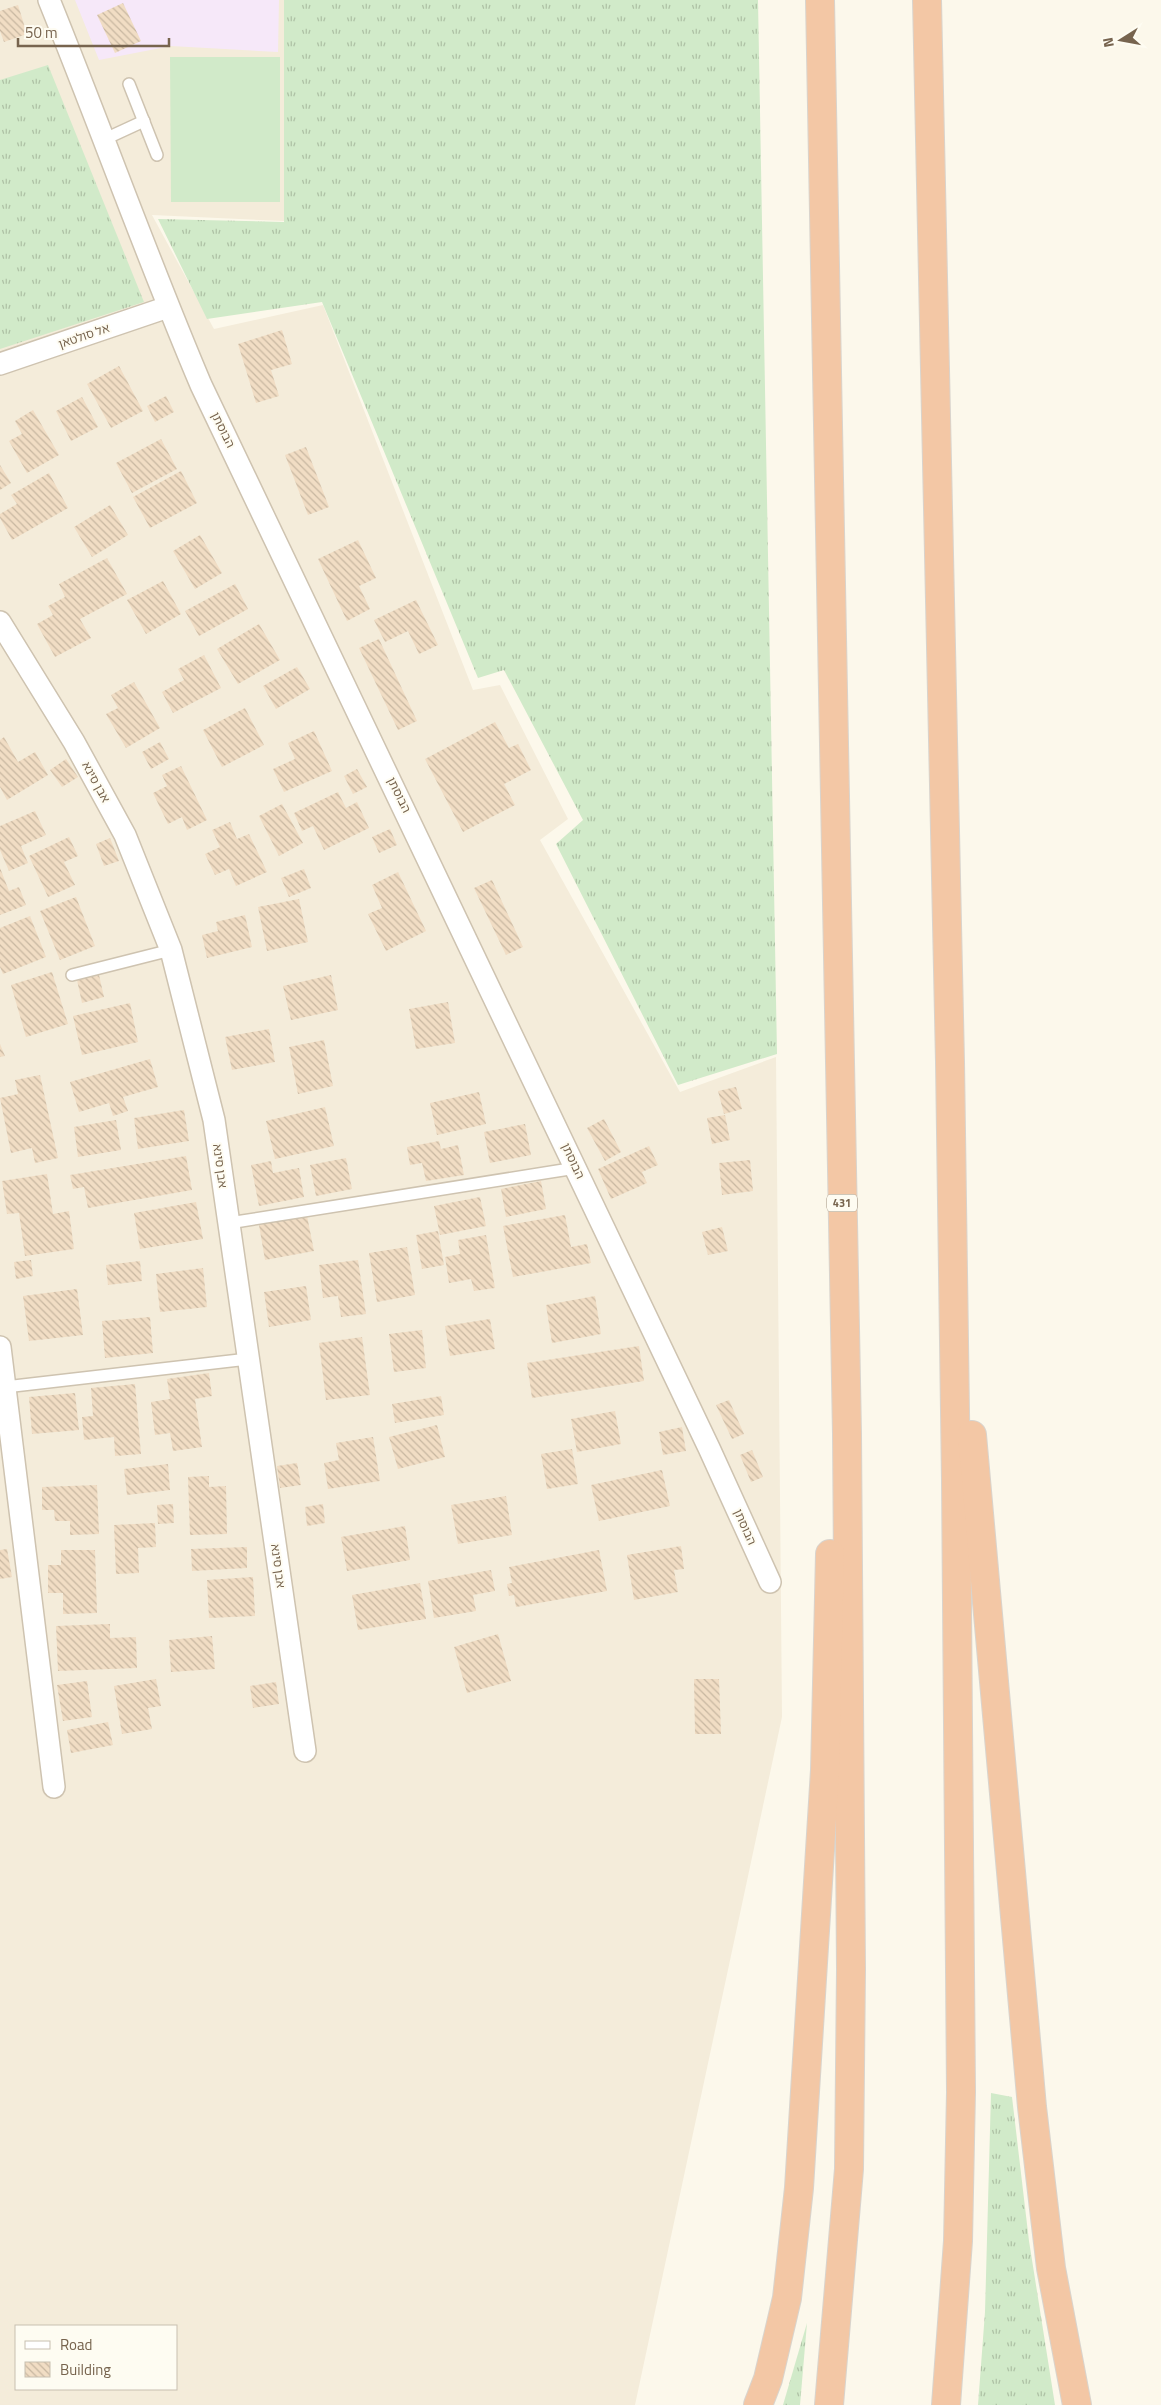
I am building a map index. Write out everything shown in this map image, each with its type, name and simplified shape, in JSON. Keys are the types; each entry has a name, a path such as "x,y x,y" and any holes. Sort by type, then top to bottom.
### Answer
{"highway":[{"name":"431","path":"820,0 847,1424 851,1969 849,2169 829,2405"},
{"path":"928,0 953,1220 961,2092 958,2241 946,2405"},
{"path":"758,2405 768,2379 787,2298 799,2188 825,1770 840,1108"},
{"path":"953,1220 1032,2106 1051,2268 1077,2405"}],"street":[{"name":"הבוסתן","path":"49,0 105,139 168,307 201,385 576,1168 709,1448 770,1582"},
{"name":"אל סולטאן","path":"0,364 168,307"},
{"name":"אבן סינא","path":"0,622 74,742 125,835 171,950 214,1120 305,1751"},
{"path":"0,1347 54,1788"}],"lane":[{"path":"129,84 157,155"},
{"path":"105,139 144,121"},
{"path":"72,976 171,950"},
{"path":"228,1223 576,1168"},
{"path":"5,1387 248,1359"}],"shaded area":[{"path":"0,0 285,0 284,221 152,215 214,329 323,305 473,690 500,685 568,819 540,840 680,1092 776,1057 782,1717 635,2405 0,2405"},
{"path":"75,0 279,0 278,52 171,46 99,60"}],"green space":[{"path":"284,0 758,0 777,1054 678,1085 556,844 583,820 504,670 478,678 322,302 207,319 158,219 284,222"},
{"path":"170,57 280,57 280,202 171,202"},
{"path":"48,65 144,302 0,349 0,80"},
{"path":"991,2093 1012,2097 1029,2241 1055,2405 978,2405 985,2312"},
{"path":"807,2323 800,2405 783,2405"}],"building":[{"path":"123,3 141,41 115,53 97,15"},
{"path":"18,5 27,34 4,42 0,31 0,11"},
{"path":"282,330 292,364 271,370 279,396 256,403 238,344"},
{"path":"119,366 143,411 111,428 87,384"},
{"path":"166,396 174,412 155,422 147,406"},
{"path":"82,397 98,427 71,441 56,411"},
{"path":"33,410 59,455 27,473 9,441 22,434 15,421"},
{"path":"161,439 177,469 132,493 116,463"},
{"path":"306,447 329,507 308,515 285,455"},
{"path":"0,465 11,483 0,490"},
{"path":"181,471 197,503 150,528 133,497"},
{"path":"49,473 68,508 12,540 0,518 0,514 17,504 11,495"},
{"path":"110,505 128,535 92,557 74,527"},
{"path":"200,535 222,573 195,589 173,551"},
{"path":"358,540 376,578 359,586 370,609 347,621 318,559"},
{"path":"107,558 127,594 80,619 91,638 55,657 37,624 53,615 48,606 65,597 59,584"},
{"path":"163,581 181,614 146,634 127,600"},
{"path":"235,584 248,609 199,636 185,611"},
{"path":"416,600 438,645 419,654 408,631 385,642 374,620"},
{"path":"259,624 280,660 238,684 217,649"},
{"path":"379,639 417,721 398,730 359,648"},
{"path":"204,655 221,688 173,713 162,692 184,680 178,669"},
{"path":"297,667 310,689 276,709 263,686"},
{"path":"134,682 160,728 126,748 106,714 118,708 111,695"},
{"path":"245,708 264,745 222,767 203,730"},
{"path":"495,722 509,748 518,744 531,770 504,784 515,805 463,832 425,759"},
{"path":"314,731 332,771 284,792 273,769 295,759 288,743"},
{"path":"4,737 18,762 35,752 48,775 7,800 0,787 0,740"},
{"path":"160,742 169,759 151,769 142,752"},
{"path":"66,759 78,777 62,787 50,770"},
{"path":"181,766 207,820 187,830 182,817 168,824 153,793 167,786 162,775"},
{"path":"357,769 367,787 353,794 344,776"},
{"path":"338,792 346,808 357,802 369,828 324,850 313,826 302,831 294,813"},
{"path":"282,804 303,843 279,856 259,816"},
{"path":"35,811 46,835 21,846 28,863 9,871 0,850 0,826"},
{"path":"230,822 237,839 249,834 267,872 236,886 229,869 215,875 205,854 220,847 212,830"},
{"path":"390,829 397,845 379,853 372,837"},
{"path":"69,837 78,856 64,862 75,885 48,897 29,856"},
{"path":"110,838 119,861 104,866 96,844"},
{"path":"0,868 9,891 19,887 26,905 0,915"},
{"path":"304,869 311,888 289,897 281,878"},
{"path":"398,872 426,931 386,951 368,914 382,908 372,885"},
{"path":"492,880 523,947 506,955 474,888"},
{"path":"76,897 95,946 60,960 40,911"},
{"path":"299,899 308,942 267,951 258,907"},
{"path":"245,915 252,947 207,958 202,935 218,931 216,922"},
{"path":"30,916 46,957 3,974 0,967 0,928"},
{"path":"52,972 68,1024 26,1037 11,985"},
{"path":"99,975 104,997 82,1003 77,980"},
{"path":"331,975 338,1010 291,1020 283,986"},
{"path":"448,1002 455,1043 416,1049 409,1009"},
{"path":"130,1003 138,1042 82,1055 73,1016"},
{"path":"269,1029 275,1062 232,1070 225,1037"},
{"path":"324,1040 333,1086 298,1094 289,1047"},
{"path":"0,1044 5,1056 0,1057"},
{"path":"150,1059 158,1087 123,1097 128,1111 113,1116 109,1103 79,1112 70,1082"},
{"path":"40,1075 58,1158 35,1163 32,1148 11,1153 0,1098 18,1094 15,1080"},
{"path":"736,1087 742,1109 724,1114 718,1091"},
{"path":"479,1092 486,1124 437,1135 430,1103"},
{"path":"325,1107 334,1146 275,1159 266,1121"},
{"path":"184,1110 189,1141 138,1149 134,1118"},
{"path":"725,1115 730,1140 712,1144 707,1118"},
{"path":"604,1119 621,1152 605,1161 587,1128"},
{"path":"116,1120 121,1150 78,1157 74,1127"},
{"path":"525,1124 531,1155 490,1163 484,1132"},
{"path":"439,1141 441,1149 458,1145 464,1175 426,1181 422,1163 410,1165 407,1147"},
{"path":"649,1146 658,1165 642,1172 647,1183 611,1199 598,1169"},
{"path":"186,1156 192,1190 88,1208 84,1187 73,1189 70,1175"},
{"path":"346,1158 352,1189 316,1196 310,1165"},
{"path":"750,1160 753,1191 722,1195 719,1163"},
{"path":"271,1161 273,1173 299,1168 304,1197 259,1206 251,1165"},
{"path":"47,1174 53,1214 69,1211 74,1249 25,1256 19,1213 7,1214 2,1181"},
{"path":"541,1181 546,1209 506,1217 501,1189"},
{"path":"480,1197 486,1226 440,1235 434,1206"},
{"path":"196,1202 203,1239 140,1249 134,1213"},
{"path":"565,1215 571,1247 587,1244 591,1263 513,1277 503,1226"},
{"path":"307,1216 314,1251 265,1260 259,1225"},
{"path":"722,1227 728,1251 708,1255 702,1232"},
{"path":"438,1231 444,1265 422,1269 416,1235"},
{"path":"486,1235 495,1288 474,1291 471,1279 449,1283 445,1257 460,1254 458,1240"},
{"path":"407,1247 415,1295 377,1302 369,1253"},
{"path":"31,1260 33,1276 16,1279 14,1262"},
{"path":"358,1260 366,1314 341,1317 338,1296 323,1298 319,1265"},
{"path":"140,1261 142,1281 108,1285 106,1265"},
{"path":"203,1268 207,1307 160,1312 156,1274"},
{"path":"306,1286 311,1320 269,1327 264,1292"},
{"path":"77,1289 83,1335 29,1341 23,1296"},
{"path":"595,1296 601,1334 552,1343 546,1305"},
{"path":"150,1317 153,1353 105,1358 102,1321"},
{"path":"490,1319 495,1349 450,1356 445,1326"},
{"path":"422,1330 426,1368 394,1372 389,1334"},
{"path":"362,1337 370,1395 326,1400 319,1343"},
{"path":"639,1346 644,1381 532,1398 527,1363"},
{"path":"209,1373 212,1396 195,1399 202,1447 173,1451 170,1433 155,1435 151,1402 170,1399 167,1379"},
{"path":"135,1384 141,1454 115,1456 114,1437 84,1440 82,1417 93,1416 91,1388"},
{"path":"75,1393 79,1430 32,1434 29,1397"},
{"path":"441,1396 444,1415 395,1423 392,1404"},
{"path":"729,1400 744,1434 732,1439 716,1405"},
{"path":"615,1411 621,1444 577,1452 571,1419"},
{"path":"437,1425 445,1457 398,1469 389,1437"},
{"path":"682,1427 686,1451 663,1455 659,1432"},
{"path":"373,1437 380,1481 328,1489 324,1463 339,1460 336,1443"},
{"path":"572,1449 578,1484 547,1489 541,1454"},
{"path":"752,1450 763,1477 751,1482 740,1455"},
{"path":"297,1463 301,1485 280,1488 277,1466"},
{"path":"168,1464 170,1490 127,1495 124,1469"},
{"path":"662,1470 670,1506 599,1521 591,1485"},
{"path":"209,1476 209,1487 226,1486 227,1534 190,1535 188,1477"},
{"path":"97,1485 99,1534 70,1535 70,1521 55,1521 54,1510 42,1510 42,1487"},
{"path":"506,1496 512,1535 458,1544 451,1505"},
{"path":"173,1504 174,1523 158,1524 157,1505"},
{"path":"323,1504 325,1523 307,1526 305,1507"},
{"path":"155,1523 156,1547 138,1548 139,1573 116,1574 114,1525"},
{"path":"405,1526 410,1560 347,1571 341,1537"},
{"path":"681,1546 684,1569 674,1570 678,1592 634,1600 627,1555"},
{"path":"247,1547 247,1568 192,1571 191,1549"},
{"path":"7,1549 12,1577 0,1579 0,1550"},
{"path":"61,1550 95,1550 97,1613 63,1614 63,1593 48,1593 48,1565 61,1565"},
{"path":"599,1550 607,1591 516,1607 514,1595 509,1596 507,1584 512,1583 509,1567"},
{"path":"491,1570 495,1591 473,1595 476,1611 434,1618 428,1581"},
{"path":"253,1577 255,1616 209,1618 207,1580"},
{"path":"420,1583 426,1619 358,1630 352,1595"},
{"path":"110,1624 110,1638 136,1637 137,1668 58,1671 56,1626"},
{"path":"498,1634 511,1681 467,1693 454,1647"},
{"path":"212,1636 215,1669 171,1672 169,1640"},
{"path":"156,1679 161,1706 148,1708 152,1729 122,1734 114,1686"},
{"path":"694,1679 719,1679 721,1734 695,1734"},
{"path":"87,1681 92,1717 63,1721 57,1685"},
{"path":"276,1682 279,1704 253,1708 250,1686"},
{"path":"108,1722 113,1745 71,1753 67,1730"}]}
